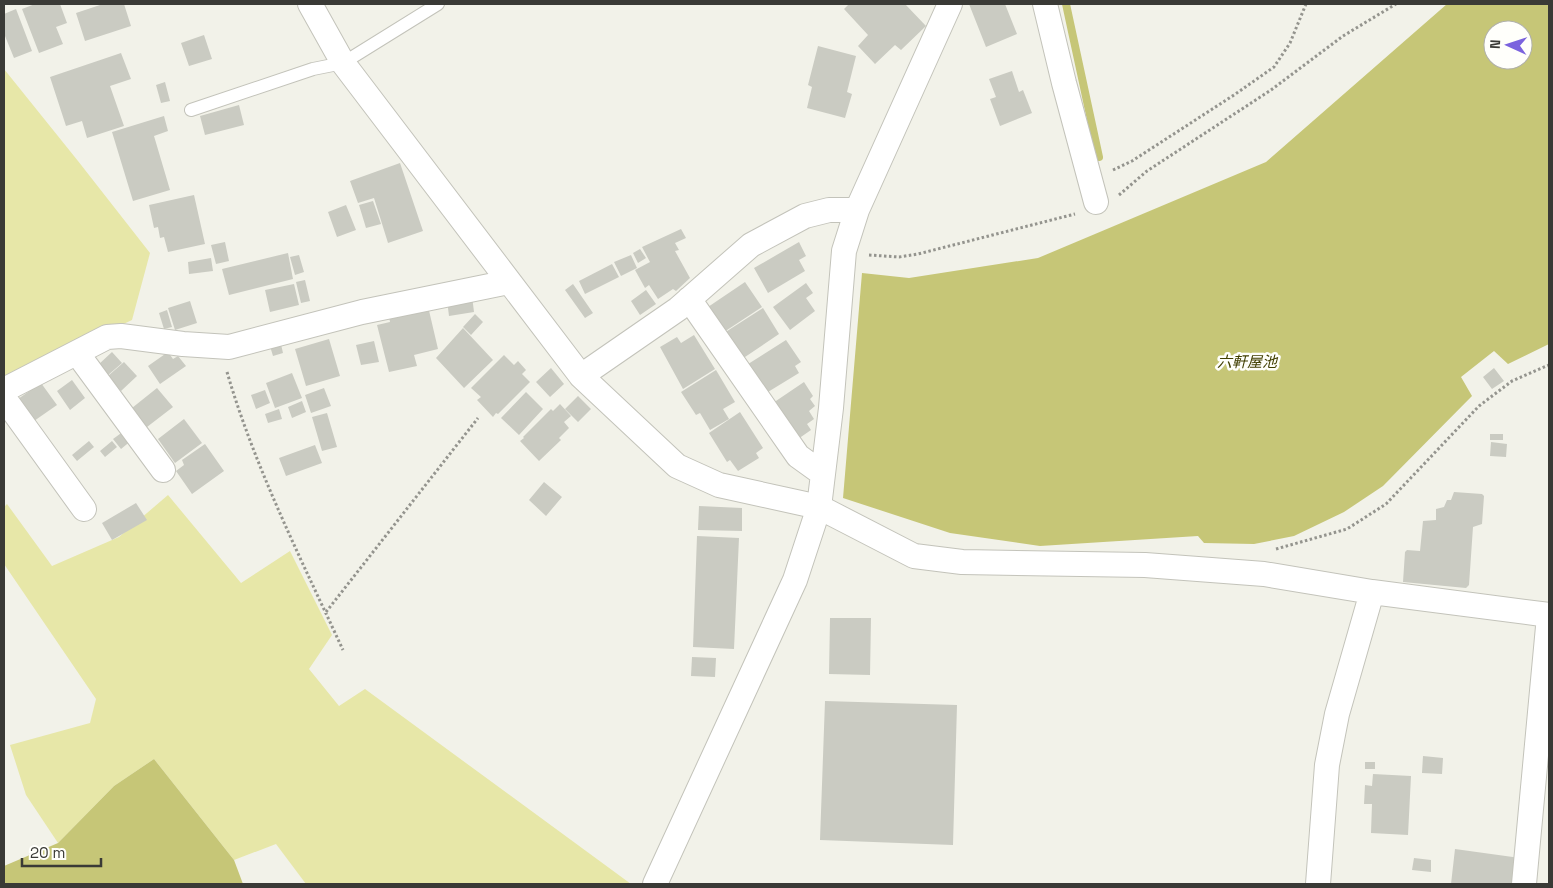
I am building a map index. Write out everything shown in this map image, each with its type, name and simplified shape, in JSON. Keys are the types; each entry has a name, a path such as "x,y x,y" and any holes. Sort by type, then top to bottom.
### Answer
{"street":[{"path":"310,4 343,63 581,376 677,466 719,485 819,507 914,556 962,562 1145,565 1264,574 1372,592 1549,616 1524,884"},
{"path":"655,884 794,580 819,507 831,408 844,251 857,210 950,4"},
{"path":"1045,4 1088,173 1099,203"},
{"path":"581,376 678,309 750,245 805,216 829,210 857,210"},
{"path":"4,390 107,338 121,336 183,344 230,347 362,312 509,282"},
{"path":"689,299 798,456 822,474"},
{"path":"77,353 163,470"},
{"path":"4,398 84,509"},
{"path":"1318,884 1327,765 1337,714 1372,592"}],"lane":[{"path":"191,110 313,69 343,63 438,4"}],"path":[{"path":"1088,173 1109,172 1132,161 1274,67 1290,43 1306,4"},
{"path":"844,251 899,257 918,254 1099,203 1271,90 1343,36 1396,4"},
{"path":"230,347 226,362 226,372 239,413 300,557 343,650"},
{"path":"1268,551 1347,529 1386,504 1479,406 1512,381 1549,365"},
{"path":"326,612 478,418"}],"green space":[{"path":"4,69 150,253 132,320 4,380"},
{"path":"168,495 241,583 290,551 332,635 309,669 339,706 365,689 631,884 306,884 276,844 234,860 154,759 114,786 58,843 26,795 10,745 90,723 96,699 4,564 4,507 7,504 52,566 119,537"}],"water":[{"name":"六軒屋池","path":"1447,4 1549,4 1549,344 1508,364 1494,351 1461,377 1472,396 1383,486 1344,512 1294,536 1254,544 1204,543 1198,536 1040,546 950,533 843,498 862,273 909,278 1038,258 1266,162"},
{"path":"154,759 234,860 243,884 4,884 4,866 58,843 114,786"}],"building":[{"path":"35,4 60,4 67,23 56,27 63,44 39,53 22,9"},
{"path":"103,4 124,4 131,26 85,41 76,13"},
{"path":"849,4 905,4 926,26 901,50 895,45 875,64 858,46 868,35 844,9"},
{"path":"969,4 1005,4 1017,34 986,47"},
{"path":"16,9 32,51 14,58 4,37 4,14"},
{"path":"204,35 212,59 189,66 181,43"},
{"path":"818,46 856,56 847,92 852,94 845,118 807,108 812,87 808,85"},
{"path":"121,53 131,79 110,86 124,126 87,138 82,121 66,126 50,77"},
{"path":"1012,71 1019,92 1023,90 1032,113 1000,126 990,99 996,97 989,79"},
{"path":"165,82 170,101 161,103 156,85"},
{"path":"239,105 244,125 205,135 200,116"},
{"path":"164,116 168,131 154,136 170,190 133,201 112,132"},
{"path":"400,163 423,231 388,243 374,198 358,203 350,181"},
{"path":"194,195 205,244 168,252 164,237 160,238 158,227 154,228 149,205"},
{"path":"373,201 381,224 366,228 359,205"},
{"path":"346,205 356,230 337,237 328,212"},
{"path":"681,229 686,238 675,243 679,250 675,251 690,278 676,291 673,289 658,299 649,285 645,288 635,270 650,262 642,247"},
{"path":"225,242 229,261 216,264 211,245"},
{"path":"799,242 806,256 799,260 805,271 768,293 754,268"},
{"path":"640,249 646,258 638,263 633,253"},
{"path":"288,253 293,279 229,295 222,269"},
{"path":"299,255 304,272 295,275 290,257"},
{"path":"631,255 637,268 621,276 614,262"},
{"path":"211,258 213,271 189,274 188,262"},
{"path":"612,264 619,277 585,294 579,281"},
{"path":"305,280 310,301 301,303 296,282"},
{"path":"745,282 762,307 724,332 708,307"},
{"path":"806,283 813,293 806,298 815,311 790,330 773,307"},
{"path":"294,284 299,305 270,312 265,290"},
{"path":"573,284 593,313 585,318 565,290"},
{"path":"646,290 656,304 640,315 631,301"},
{"path":"472,296 474,312 449,316 447,300"},
{"path":"190,301 197,323 175,330 168,308"},
{"path":"427,302 438,349 414,355 417,366 389,372 377,325 390,322 388,311"},
{"path":"763,308 779,334 742,359 724,333"},
{"path":"167,310 172,327 164,329 159,313"},
{"path":"475,314 483,322 471,335 463,327"},
{"path":"463,328 493,360 464,388 436,358"},
{"path":"694,335 715,369 683,389 660,347 677,337 681,343"},
{"path":"329,339 340,376 306,386 295,349"},
{"path":"280,340 283,353 273,356 269,343"},
{"path":"786,340 801,362 795,366 799,373 763,395 745,366"},
{"path":"374,341 379,362 361,365 356,345"},
{"path":"112,352 122,363 107,376 98,365"},
{"path":"168,352 173,359 178,356 186,366 160,384 148,366"},
{"path":"504,355 514,365 518,361 526,370 522,374 530,382 493,417 477,400 481,397 471,388"},
{"path":"124,362 137,376 121,391 108,376"},
{"path":"551,368 564,384 550,397 536,382"},
{"path":"1494,368 1504,381 1492,389 1483,377"},
{"path":"716,370 735,402 723,409 729,419 710,430 700,413 696,415 681,392"},
{"path":"292,373 302,398 275,408 266,383"},
{"path":"72,380 85,398 70,410 57,391"},
{"path":"804,382 813,396 810,399 815,406 809,411 814,419 807,424 811,430 798,439 773,403"},
{"path":"41,383 57,405 34,421 18,399"},
{"path":"157,388 173,407 147,427 132,408"},
{"path":"324,388 331,406 311,413 305,395"},
{"path":"265,390 270,403 256,409 251,395"},
{"path":"526,392 543,409 519,435 501,418"},
{"path":"578,396 591,409 578,422 565,409"},
{"path":"302,401 306,412 292,418 288,407"},
{"path":"560,404 571,416 564,422 569,428 559,438 561,440 539,461 520,441 551,409 553,411"},
{"path":"279,409 282,419 268,423 265,414"},
{"path":"740,412 763,448 756,453 759,458 738,471 730,460 727,462 709,433"},
{"path":"327,413 337,447 322,451 312,417"},
{"path":"184,419 202,443 175,463 158,439"},
{"path":"124,431 132,440 121,449 113,439"},
{"path":"1490,434 1503,434 1503,440 1490,440"},
{"path":"89,441 94,447 77,461 72,455"},
{"path":"112,441 117,447 105,457 100,451"},
{"path":"1491,442 1507,444 1506,457 1490,456"},
{"path":"205,444 224,471 192,494 176,471 184,465 182,460"},
{"path":"315,445 322,463 286,476 279,458"},
{"path":"544,482 562,497 546,516 529,500"},
{"path":"1454,492 1482,494 1484,496 1482,524 1473,527 1469,585 1466,588 1403,582 1405,552 1407,550 1420,551 1423,521 1436,520 1436,509 1444,507 1447,500 1451,500"},
{"path":"136,503 147,520 112,540 102,523"},
{"path":"699,506 742,508 742,531 698,530"},
{"path":"697,536 739,538 734,649 693,647"},
{"path":"830,618 871,618 870,675 829,674"},
{"path":"692,657 716,658 715,677 691,676"},
{"path":"825,701 957,705 953,845 820,840"},
{"path":"1423,756 1443,758 1442,774 1422,773"},
{"path":"1365,762 1375,762 1375,769 1365,769"},
{"path":"1373,774 1411,776 1408,835 1371,833 1372,804 1364,804 1365,785 1372,786"},
{"path":"1455,849 1520,858 1516,884 1451,884"},
{"path":"1414,858 1431,860 1431,872 1412,870"}],"waterway":[{"path":"1066,4 1099,157"}]}
